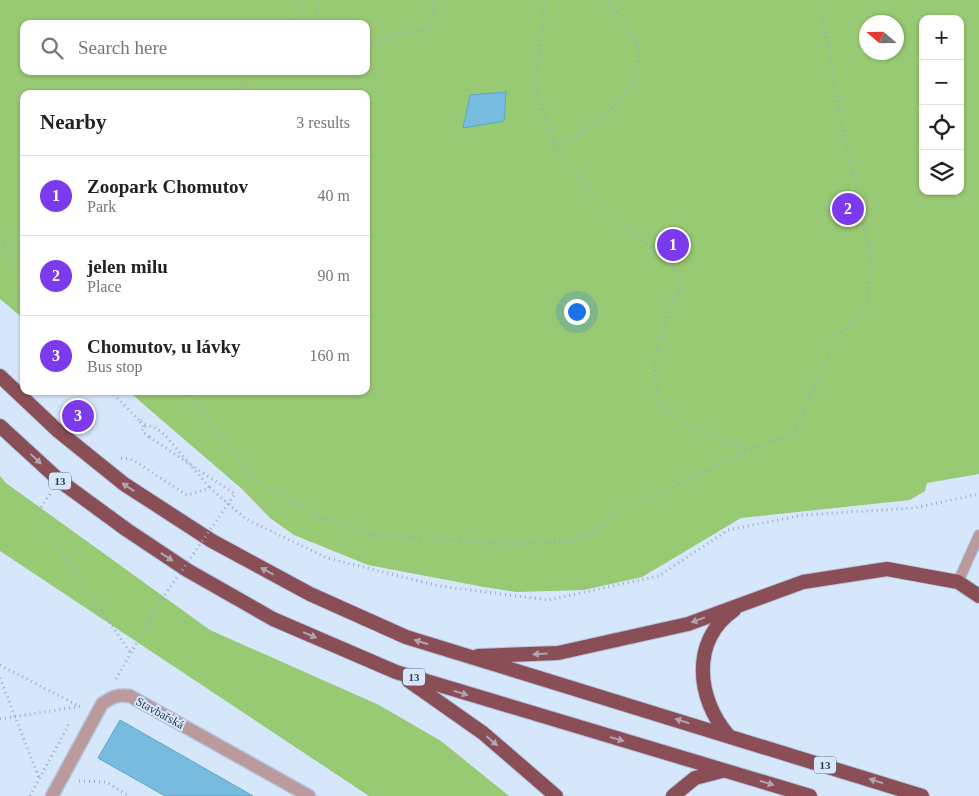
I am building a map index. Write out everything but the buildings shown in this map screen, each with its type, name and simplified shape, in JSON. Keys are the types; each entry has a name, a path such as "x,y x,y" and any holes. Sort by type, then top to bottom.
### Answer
{"highway":[{"name":"13","path":"0,376 20,395"},
{"name":"13","path":"20,395 82,452 124,484 212,541 310,594 354,614 406,637 468,657 728,735 922,796"},
{"name":"13","path":"0,426 60,481 127,530 187,570 273,619 396,672 810,796"},
{"path":"468,657 558,653 688,624 803,582 887,569 958,582 979,596"},
{"path":"728,735 718,723 706,699 702,669 705,653 719,624 744,604"},
{"path":"396,672 482,733 556,796"},
{"path":"672,796 695,778 724,770"}],"street":[{"name":"Stavbařská","path":"102,704 113,696 130,696 309,796"},
{"path":"52,796 102,704"}],"lane":[{"path":"958,582 979,535"}],"path":[{"path":"293,20 308,0"},
{"path":"315,20 318,0"},
{"path":"370,47 389,37 424,31 433,22 434,0"},
{"path":"545,0 536,86 555,150 612,216 662,256 680,274 681,283 654,361 655,385 662,404 684,423 746,450"},
{"path":"555,150 603,116 625,97 634,78 639,61 636,40 608,0"},
{"path":"189,395 254,480 316,515 375,535 510,544 577,541 594,533 614,513 672,488 746,450 794,435 835,338 868,304 870,255 832,78 822,10 818,0"},
{"path":"238,90 249,75"},
{"path":"0,237 20,277"},
{"path":"114,395 145,427 164,435 210,488 246,520 327,558 439,586 548,600 659,576 728,530 803,515 914,508 979,494"},
{"path":"0,719 102,704 130,652 162,600 235,494 149,437 142,431 145,427"},
{"path":"116,457 133,460 187,496 210,488"},
{"path":"60,481 36,515 130,652"},
{"path":"0,665 80,706"},
{"path":"0,678 39,777 52,796"},
{"path":"30,796 80,706"},
{"path":"60,780 106,782 129,796"}],"green space":[{"path":"0,0 979,0 979,474 927,483 925,491 910,500 741,518 642,577 584,590 516,592 368,565 294,535 270,518 242,489 133,395 370,395 370,90 20,90 20,316 0,299"},
{"path":"0,476 6,483 210,630 379,705 441,741 509,796 369,796 0,551"}],"place":[{"name":"jelen milu","path":"848,209"},
{"name":"Zoopark Chomutov","path":"673,245"},
{"name":"Chomutov, u lávky","path":"78,416"}]}
